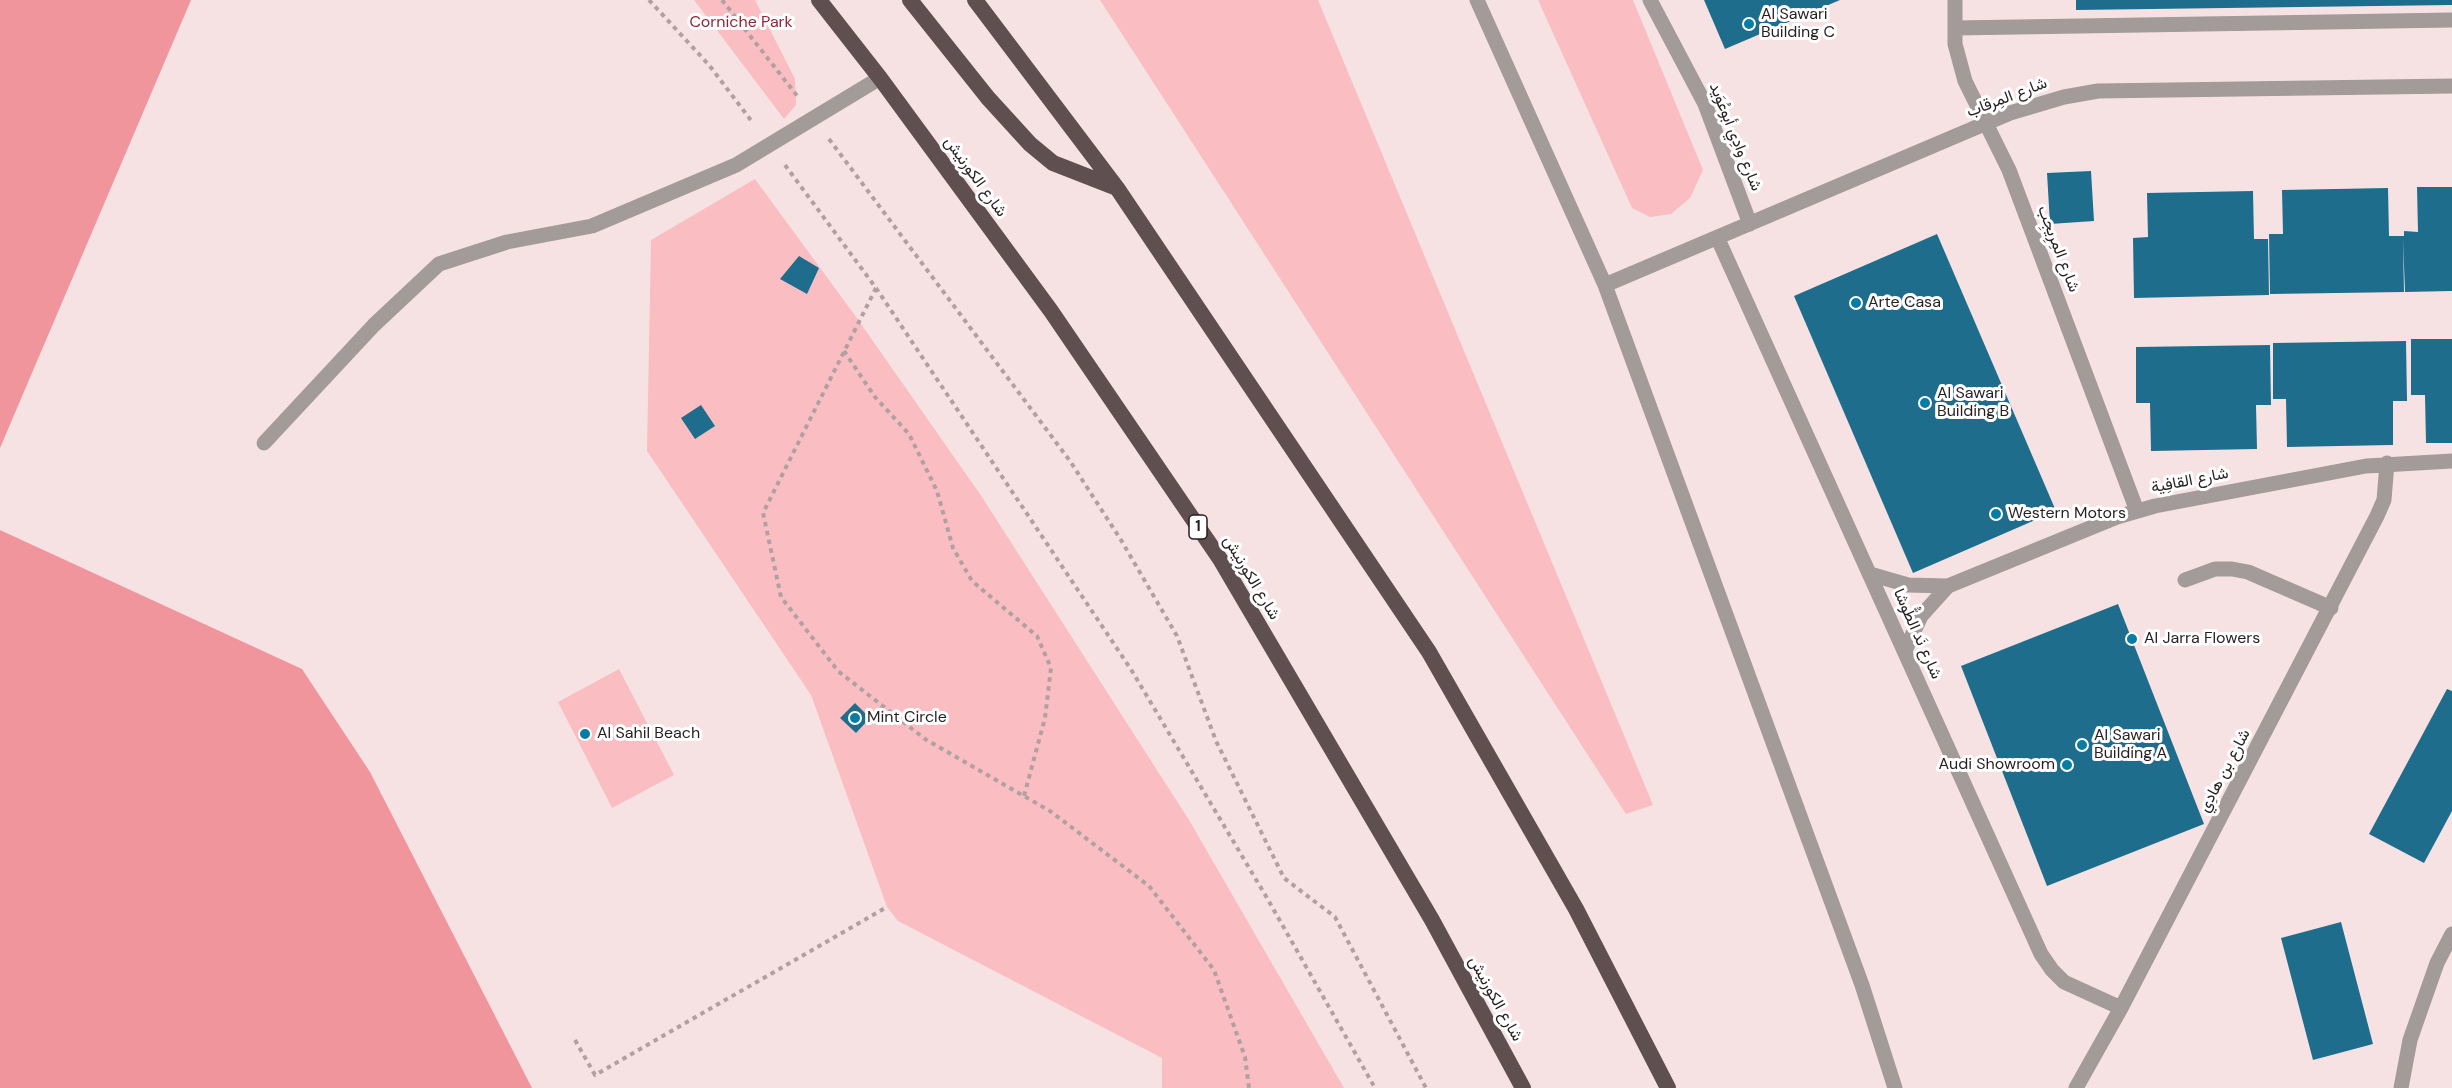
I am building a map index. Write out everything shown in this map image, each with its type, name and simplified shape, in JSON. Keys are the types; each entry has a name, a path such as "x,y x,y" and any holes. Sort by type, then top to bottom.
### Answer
{"highway":[{"name":"شارع الكورنيش","path":"819,0 880,78 1051,311 1220,559 1432,920 1523,1088"},
{"path":"910,0 1001,114 1030,144 1053,163 1117,188"},
{"path":"975,0 1117,188 1428,652 1576,909 1668,1088"}],"street":[{"path":"1477,0 1605,285 1862,985 1895,1088"},
{"name":"شارع وادِي أبوعُوَيد","path":"1650,0 1708,111 1750,224"},
{"name":"شارع المِرِيجِب","path":"1956,0 1955,44 1965,81 2008,170 2137,511"},
{"path":"1955,28 2452,20"},
{"path":"264,443 374,326 440,264 507,242 592,226 736,165 880,78"},
{"name":"شارع المِرقاب","path":"1605,285 2037,104 2098,91 2452,86"},
{"name":"شارع نَد الطُّوشا","path":"1718,239 2041,954 2064,982 2121,1008"},
{"name":"شارع القافِية","path":"1870,574 1908,585 1948,586 2137,511 2387,463 2452,461"},
{"name":"شارع بن هادِي","path":"2076,1088 2121,1008 2377,516 2384,500 2387,463"},
{"path":"2185,580 2199,573 2232,569 2248,572 2331,608"},
{"name":"شارع القافِية","path":"1905,651 1921,616 1948,586"},
{"path":"2401,1088 2410,1040 2437,963 2452,934"}],"path":[{"path":"649,0 709,65 876,288 1132,671 1375,1088"},
{"path":"722,0 813,117 1070,461 1121,540 1177,636 1216,741 1284,878 1335,917 1425,1088"},
{"path":"876,288 763,513 781,597 838,671 925,739 1059,818 1149,886 1214,970 1245,1057 1249,1088"},
{"path":"844,351 875,397 909,434 937,491 953,548 972,581 1037,636 1051,668 1044,718 1024,796"},
{"path":"575,1040 595,1075 887,907"}],"green space":[{"name":"Corniche Park","path":"694,0 755,0 795,79 796,105 784,119"},
{"path":"1100,0 1318,0 1653,805 1626,814"},
{"path":"1538,0 1633,0 1703,170 1690,198 1671,214 1650,217 1632,208"},
{"path":"755,179 859,321 982,497 1189,820 1344,1088 1162,1088 1162,1058 898,921 887,907 811,695 647,451 651,240"},
{"path":"619,669 674,775 612,808 558,702"}],"shaded area":[{"path":"0,0 191,0 0,448"},
{"path":"0,530 302,669 370,772 532,1088 0,1088"}],"building":[{"name":"Al Sawari Building C","path":"1704,0 1840,0 1725,49"},
{"path":"2076,0 2452,0 2452,5 2076,10"},
{"path":"2091,171 2094,221 2050,224 2047,173"},
{"path":"2417,187 2452,187 2452,291 2405,292 2403,239 2404,292 2270,294 2269,234 2283,234 2282,190 2388,188 2389,236 2404,236 2404,231 2418,232"},
{"path":"2253,191 2254,239 2268,239 2269,295 2134,298 2133,238 2148,237 2147,193"},
{"name":"Al Sawari Building B","path":"1937,234 2056,511 1913,573 1794,296"},
{"path":"799,256 819,268 807,294 780,279"},
{"path":"2411,339 2452,339 2452,443 2426,443 2425,395 2411,395"},
{"path":"2406,341 2407,401 2393,401 2393,445 2287,447 2286,399 2273,399 2273,343"},
{"path":"2270,345 2271,405 2256,405 2257,449 2151,451 2150,403 2136,403 2136,347"},
{"path":"701,405 715,426 695,439 681,418"},
{"name":"Al Sawari Building A","path":"2118,604 2204,824 2047,886 1961,666"},
{"path":"2447,689 2452,691 2452,811 2424,863 2369,834"},
{"name":"Mint Circle","path":"855,703 870,718 856,733 840,718"},
{"path":"2341,922 2373,1044 2313,1060 2281,938"}],"place":[{"name":"Al Sawari Building C","path":"1749,24"},
{"name":"Arte Casa","path":"1856,303"},
{"name":"Al Sawari Building B","path":"1925,403"},
{"name":"Western Motors","path":"1996,514"},
{"name":"Al Jarra Flowers","path":"2132,639"},
{"name":"Mint Circle","path":"855,718"},
{"name":"Al Sahil Beach","path":"585,734"},
{"name":"Al Sawari Building A","path":"2082,745"},
{"name":"Audi Showroom","path":"2067,765"}]}
